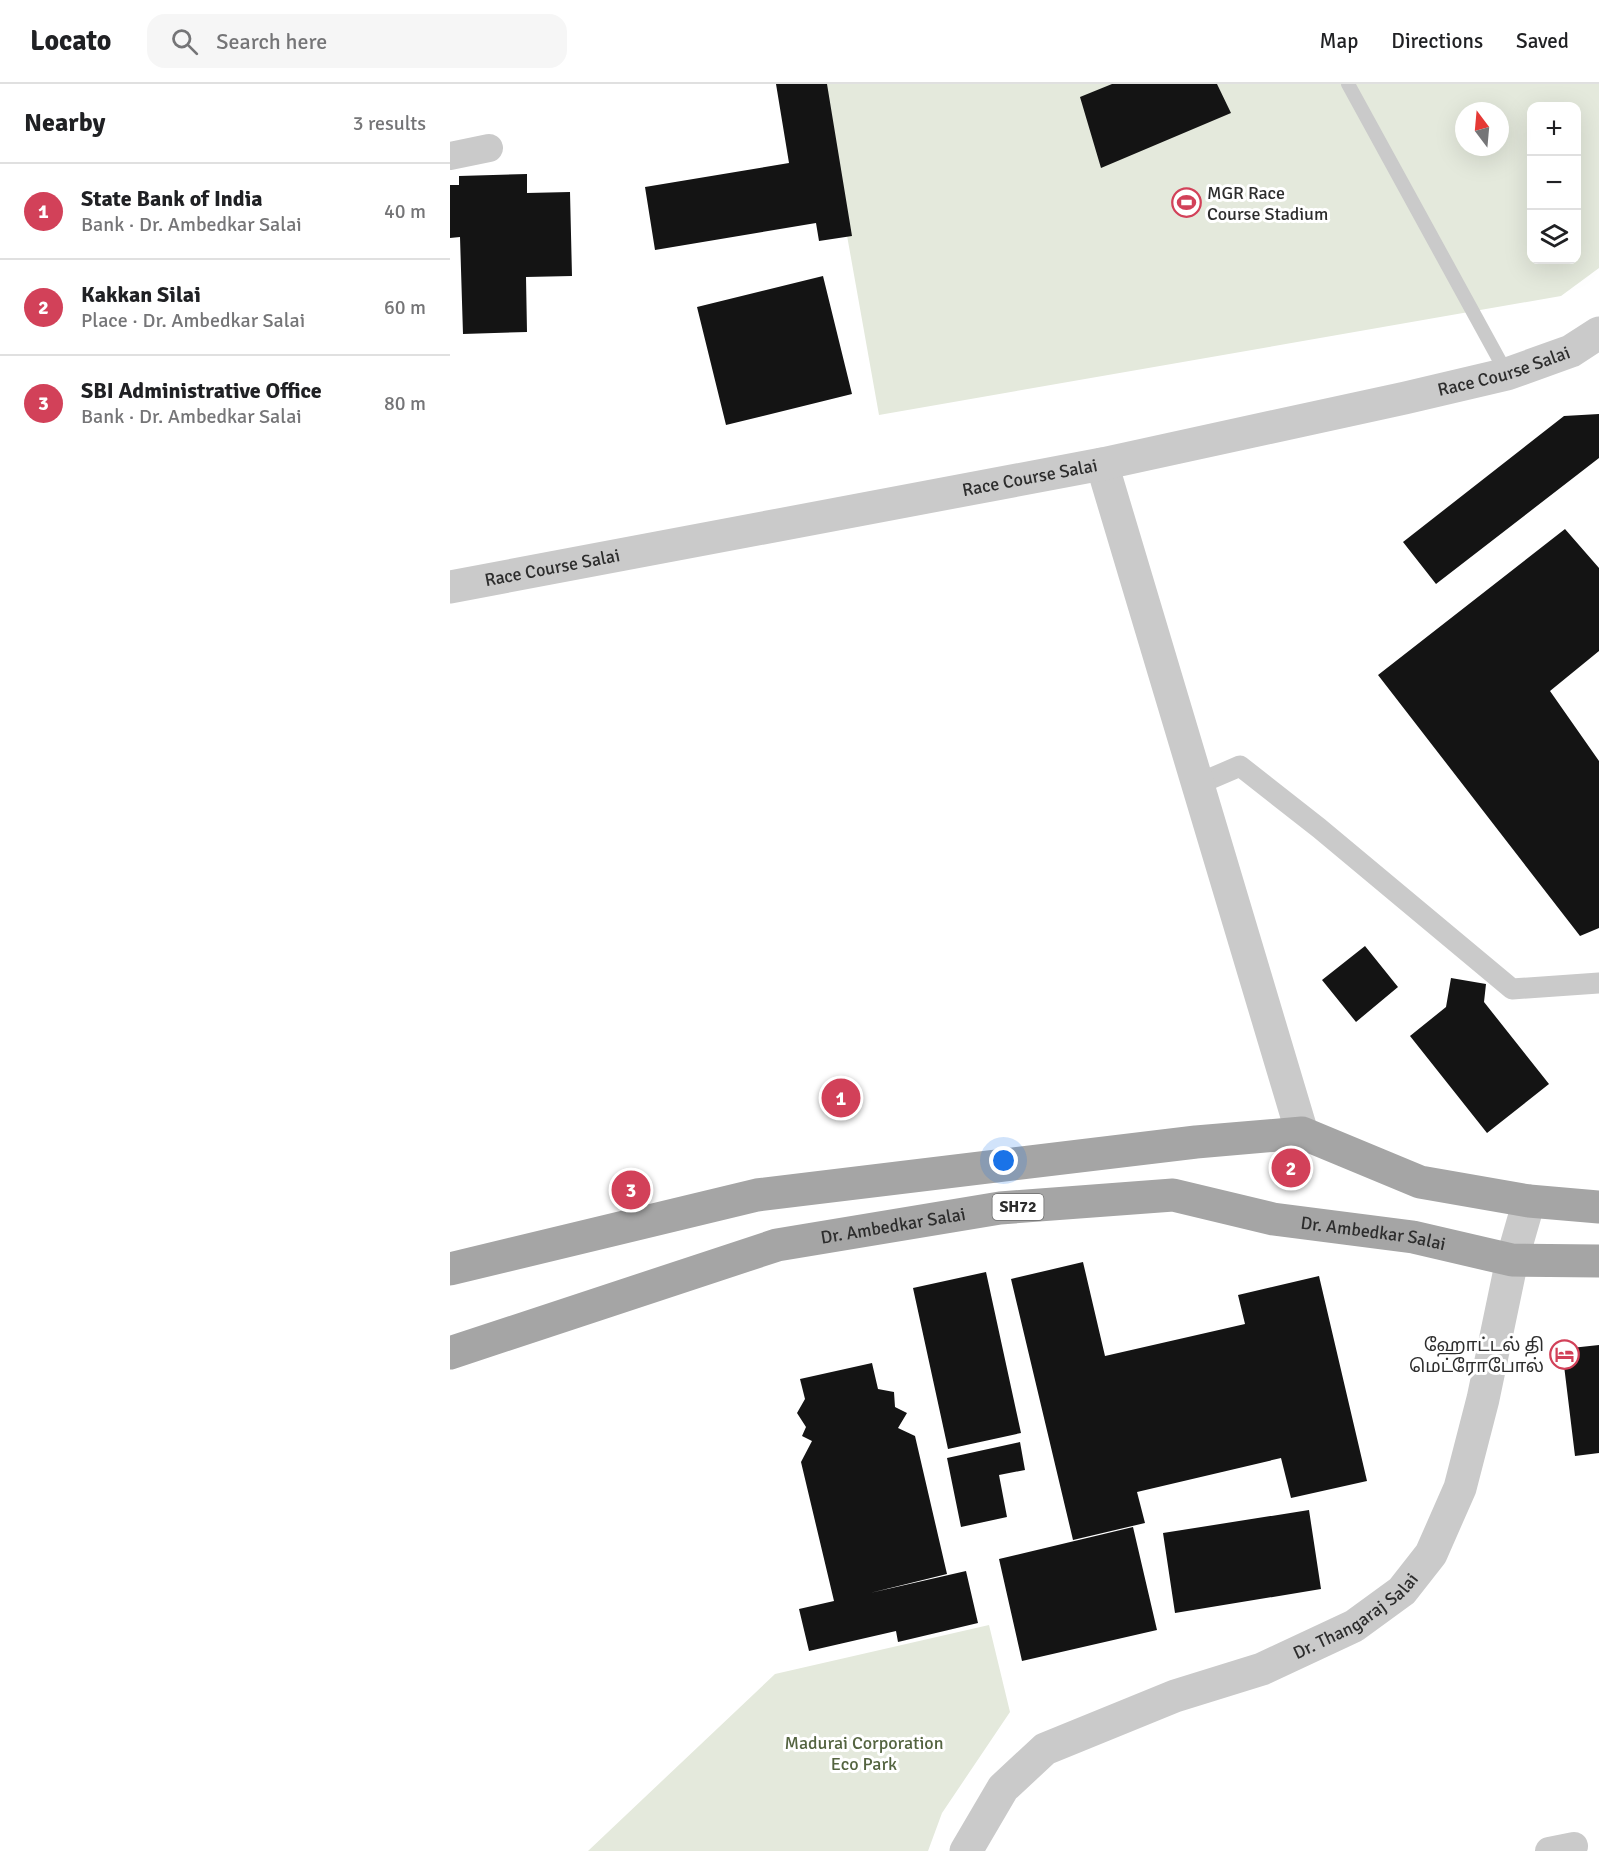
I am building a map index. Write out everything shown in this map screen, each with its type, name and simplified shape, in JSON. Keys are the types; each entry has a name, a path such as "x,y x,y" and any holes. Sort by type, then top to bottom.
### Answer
{"main road":[{"path":"450,1269 757,1195 1196,1142 1302,1133 1420,1182 1529,1201 1599,1207"},
{"name":"Dr. Ambedkar Salai","path":"450,1353 777,1245 1000,1208 1173,1196 1273,1220 1413,1237 1512,1260 1599,1260"}],"street":[{"path":"450,156 489,148"},
{"name":"Race Course Salai","path":"450,587 1102,464 1405,399 1507,374 1571,351 1599,333"},
{"path":"1102,464 1302,1133"},
{"path":"1198,784 1240,766 1319,828 1512,989 1599,983"},
{"name":"Dr. Thangaraj Salai","path":"966,1851 1003,1788 1045,1749 1175,1696 1262,1669 1354,1626 1402,1591 1431,1554 1460,1488 1483,1400 1512,1260 1529,1201"}],"lane":[{"path":"1348,84 1507,374"}],"green space":[{"name":"MGR Race Course Stadium","path":"820,84 1599,84 1599,268 1561,296 879,415"},
{"name":"Madurai Corporation Eco Park","path":"989,1625 1010,1712 942,1813 928,1851 588,1851 775,1674"}],"building":[{"path":"776,84 827,84 852,236 819,241 816,223 655,250 645,187 789,163"},
{"path":"1112,84 1217,84 1231,113 1101,168 1080,97"},
{"path":"527,174 527,193 570,192 572,276 526,277 527,332 463,334 460,237 450,238 450,185 459,185 459,176"},
{"path":"823,276 852,394 726,425 697,307"},
{"path":"1599,414 1599,458 1436,584 1403,542 1564,416"},
{"path":"1565,529 1599,568 1599,651 1550,691 1599,761 1599,928 1580,936 1378,675"},
{"path":"1365,946 1398,987 1356,1022 1322,980"},
{"path":"1451,978 1486,984 1484,1002 1549,1084 1487,1133 1410,1036 1446,1007"},
{"path":"1083,1262 1105,1356 1245,1324 1238,1295 1319,1276 1367,1481 1291,1498 1281,1458 1137,1492 1145,1523 1073,1540 1011,1279"},
{"path":"986,1272 1021,1433 948,1449 913,1288"},
{"path":"1599,1345 1599,1453 1575,1456 1562,1349"},
{"path":"872,1363 878,1389 894,1392 895,1407 907,1413 898,1428 915,1436 947,1574 870,1593 966,1571 978,1623 898,1642 896,1631 809,1651 799,1609 834,1601 801,1462 812,1441 802,1436 806,1427 797,1413 805,1399 800,1379"},
{"path":"1020,1442 1025,1470 999,1475 1007,1517 961,1527 947,1458"},
{"path":"1309,1510 1321,1589 1175,1613 1163,1533"},
{"path":"1133,1527 1157,1630 1022,1661 999,1559"}],"place":[{"name":"MGR Race Course Stadium","path":"1186,203"},
{"name":"State Bank of India","path":"841,1098"},
{"name":"Kakkan Silai","path":"1291,1168"},
{"name":"SBI Administrative Office","path":"631,1190"},
{"name":"ஹோட்டல் தி மெட்ரோபோல்","path":"1565,1355"}]}
